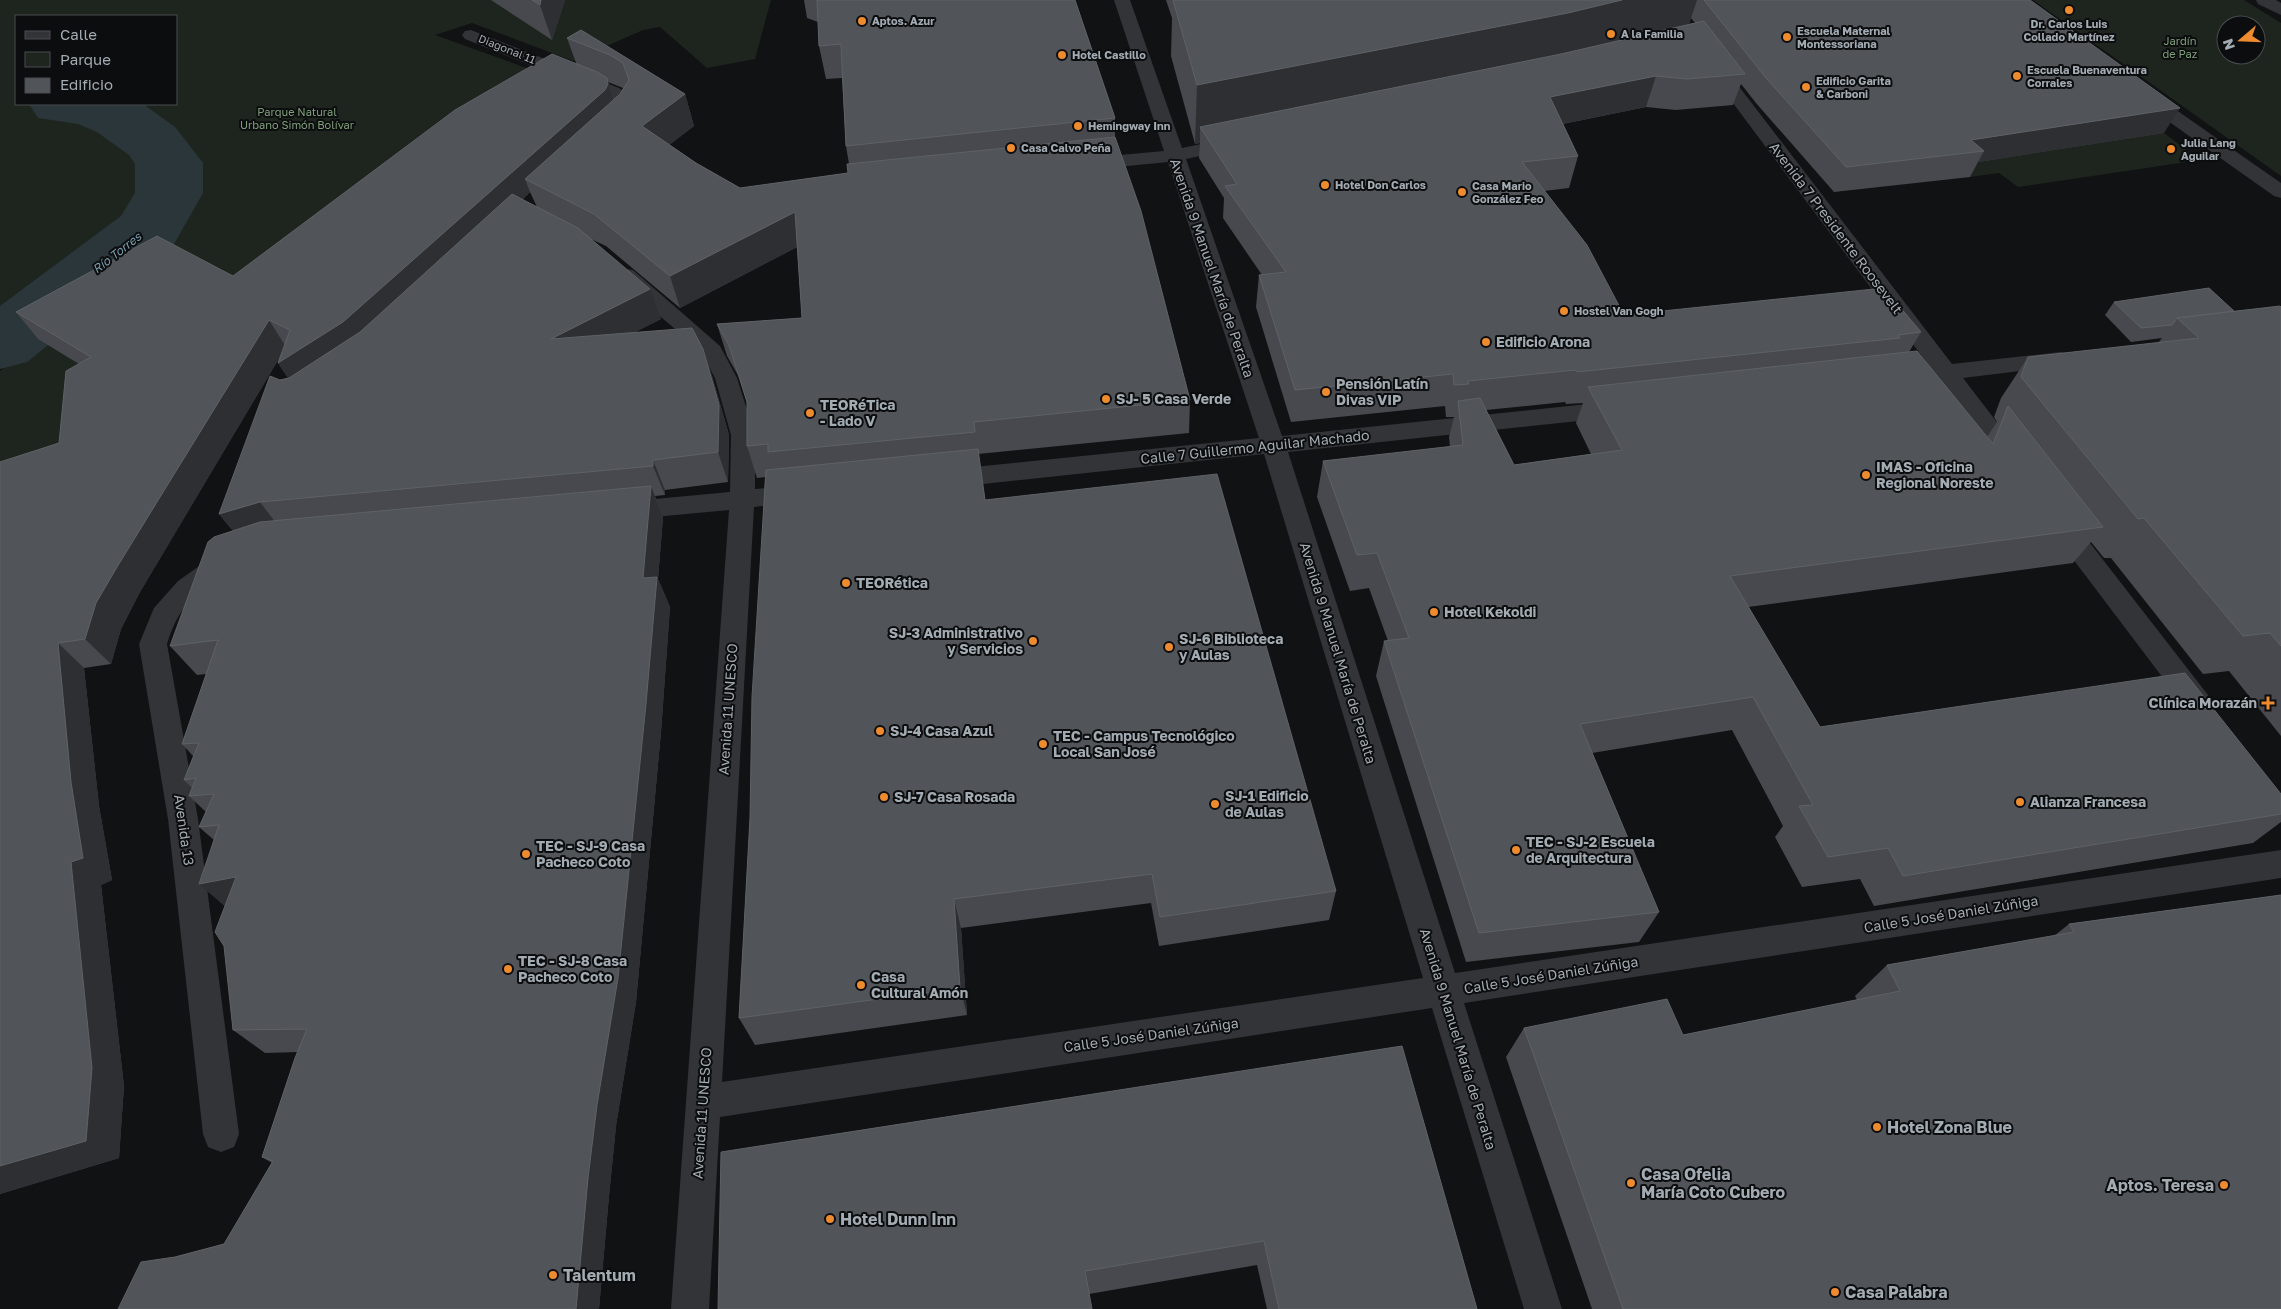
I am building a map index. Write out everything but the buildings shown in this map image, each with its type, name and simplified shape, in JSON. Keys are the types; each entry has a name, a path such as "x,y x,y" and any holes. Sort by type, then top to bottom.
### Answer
{"street":[{"name":"Avenida 9 Manuel María de Peralta","path":"1122,0 1274,446 1543,1309"},
{"path":"2264,0 2281,10"},
{"name":"Diagonal 11","path":"471,35 613,92 625,100 628,110 622,120 600,139"},
{"name":"Avenida 7 Presidente Roosevelt","path":"1703,51 2028,481"},
{"path":"2129,85 2281,192"},
{"path":"1065,167 1174,156 1250,140"},
{"name":"Avenida 11 UNESCO","path":"612,264 709,346 726,378 743,435 742,500 690,1309"},
{"path":"1876,380 2080,357"},
{"name":"Calle 7 Guillermo Aguilar Machado","path":"919,482 1639,406"},
{"path":"595,513 821,492"},
{"path":"2046,504 2210,718"},
{"name":"Avenida 13","path":"221,1134 183,819 153,644 163,615 186,588 238,556"},
{"name":"Calle 5 José Daniel Zúñiga","path":"702,1102 1443,992 2281,864"}],"green space":[{"name":"Parque Natural Urbano Simón Bolívar","path":"0,0 771,0 755,59 707,68 660,27 643,30 573,61 472,23 435,35 560,80 64,456 0,523 0,371 83,303 174,220 149,229 0,344"},
{"name":"Jardín de Paz","path":"2033,0 2244,0 2281,23 2281,176"},
{"path":"2164,133 2200,160 2018,187 1999,173 1970,177 1957,165"}],"waterway":[{"name":"Río Torres","path":"0,344 149,229 169,193 169,163 152,141 120,118 88,106 74,105"}],"place":[{"name":"Dr. Carlos Luis Collado Martínez","path":"2069,10"},
{"name":"Aptos. Azur","path":"862,21"},
{"name":"A la Familia","path":"1611,34"},
{"name":"Escuela Maternal Montessoriana","path":"1787,37"},
{"name":"Hotel Castillo","path":"1062,55"},
{"name":"Escuela Buenaventura Corrales","path":"2017,76"},
{"name":"Edificio Garita & Carboni","path":"1806,87"},
{"name":"Hemingway Inn","path":"1078,126"},
{"name":"Casa Calvo Peña","path":"1011,148"},
{"name":"Julia Lang Aguilar","path":"2171,149"},
{"name":"Hotel Don Carlos","path":"1325,185"},
{"name":"Casa Mario González Feo","path":"1462,192"},
{"name":"Hostel Van Gogh","path":"1564,311"},
{"name":"Edificio Arona","path":"1486,342"},
{"name":"Pensión Latín Divas VIP","path":"1326,392"},
{"name":"SJ- 5 Casa Verde","path":"1106,399"},
{"name":"TEORéTica - Lado V","path":"810,413"},
{"name":"IMAS - Oficina Regional Noreste","path":"1866,475"},
{"name":"TEORética","path":"846,583"},
{"name":"Hotel Kekoldi","path":"1434,612"},
{"name":"SJ-3 Administrativo y Servicios","path":"1033,641"},
{"name":"SJ-6 Biblioteca y Aulas","path":"1169,647"},
{"name":"Clínica Morazán","path":"2268,703"},
{"name":"SJ-4 Casa Azul","path":"880,731"},
{"name":"TEC - Campus Tecnológico Local San José","path":"1043,744"},
{"name":"SJ-7 Casa Rosada","path":"884,797"},
{"name":"Alianza Francesa","path":"2020,802"},
{"name":"SJ-1 Edificio de Aulas","path":"1215,804"},
{"name":"TEC - SJ-2 Escuela de Arquitectura","path":"1516,850"},
{"name":"TEC - SJ-9 Casa Pacheco Coto","path":"526,854"},
{"name":"TEC - SJ-8 Casa Pacheco Coto","path":"508,969"},
{"name":"Casa Cultural Amón","path":"861,985"},
{"name":"Hotel Zona Blue","path":"1877,1127"},
{"name":"Casa Ofelia María Coto Cubero","path":"1631,1183"},
{"name":"Aptos. Teresa","path":"2224,1185"},
{"name":"Hotel Dunn Inn","path":"830,1219"},
{"name":"Talentum","path":"553,1275"},
{"name":"Casa Palabra","path":"1835,1292"}]}
